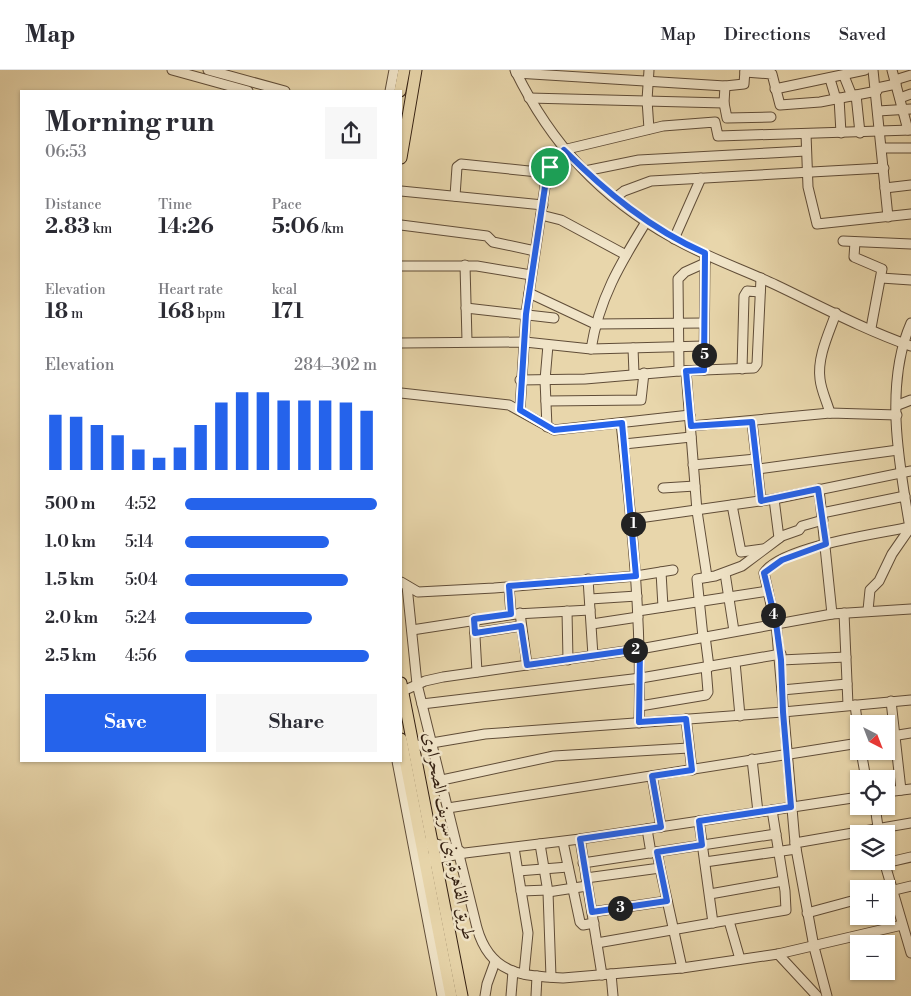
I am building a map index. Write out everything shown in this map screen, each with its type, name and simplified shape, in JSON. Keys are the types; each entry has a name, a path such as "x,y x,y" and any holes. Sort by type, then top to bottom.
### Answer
{"main road":[{"path":"400,90 404,70"},
{"path":"402,152 416,70"},
{"name":"طريق القاهرة, بنى سويف الصحراوى","path":"402,687 414,746 427,844"},
{"name":"طريق القاهرة, بنى سويف الصحراوى","path":"402,742 462,996"},
{"name":"طريق القاهرة, بنى سويف الصحراوى","path":"430,859 451,996"}],"street":[{"path":"173,70 244,90"},
{"path":"208,70 282,90"},
{"path":"390,90 394,70"},
{"path":"649,70 647,82 649,129"},
{"path":"775,89 865,70"},
{"path":"873,70 877,89 888,217"},
{"path":"520,410 520,380 525,342 526,314 548,173 564,150 649,129 714,122 718,136 909,130 907,109 900,98 892,70"},
{"path":"907,344 761,278 705,258 646,222 585,171 564,150 529,98 516,71 614,74 647,82 725,86 744,84 745,71 772,74 780,105 838,99 877,89 911,75"},
{"path":"836,76 854,95 860,133"},
{"path":"836,76 841,133"},
{"path":"725,86 724,103 727,118 771,117"},
{"path":"900,98 911,94"},
{"path":"529,98 724,103"},
{"path":"878,110 907,109"},
{"path":"806,134 807,173 817,224 911,214"},
{"path":"882,148 911,148"},
{"path":"585,171 638,160 806,151"},
{"path":"455,196 457,168 461,164 548,173"},
{"path":"616,198 624,191 651,180 884,168"},
{"path":"674,239 701,178"},
{"path":"885,188 911,185"},
{"path":"402,191 543,205"},
{"path":"541,216 561,220 626,255"},
{"path":"591,349 601,303 646,222"},
{"path":"402,225 488,236 493,242 535,251"},
{"path":"843,241 911,244"},
{"path":"856,242 854,257 882,269 871,328"},
{"path":"704,370 705,258"},
{"path":"705,258 678,279 678,346 690,415 697,511 707,577"},
{"path":"402,266 465,266 531,275"},
{"path":"465,266 467,341"},
{"path":"520,380 585,379 682,371 752,369 757,364 761,278"},
{"path":"881,278 911,280"},
{"path":"742,369 744,296 747,291 760,292"},
{"path":"529,293 595,324 704,322"},
{"path":"466,308 554,318"},
{"path":"830,413 820,380 820,369 824,347 836,313"},
{"path":"868,610 870,590 879,581 892,554 911,528 900,473 897,410 899,364 907,344 911,323"},
{"path":"402,343 525,342 591,349 704,346"},
{"path":"547,427 546,380 548,345"},
{"path":"546,401 641,400 639,374 633,348"},
{"path":"402,393 509,405 547,427 560,430 690,415"},
{"path":"691,426 752,422 830,413 897,410 911,400"},
{"path":"752,422 761,501"},
{"path":"622,423 636,576 640,649 639,722"},
{"path":"624,444 691,437"},
{"path":"758,469 898,450"},
{"path":"693,465 756,460"},
{"path":"632,519 774,499 911,471"},
{"path":"663,488 695,486"},
{"path":"818,489 823,516 832,614"},
{"path":"640,706 706,695 708,692 708,667 696,580 725,573 746,564 779,538 799,530 802,526 823,516 905,496"},
{"path":"774,499 779,538"},
{"path":"732,505 741,552 764,549"},
{"path":"827,996 814,948 796,846 783,712 781,657 776,623 764,573 773,564 804,550 911,528"},
{"path":"404,584 418,592 636,576 674,570"},
{"path":"661,572 663,607"},
{"path":"725,573 734,631"},
{"path":"588,580 593,656"},
{"path":"404,584 412,630 417,684 433,742 479,937 486,952 495,962 524,974 551,977 682,968 814,948 902,925"},
{"path":"509,586 515,614 521,626 527,665"},
{"path":"592,624 663,607 768,591"},
{"path":"590,599 637,596"},
{"path":"402,687 433,678 640,649 832,614 868,610 911,609"},
{"path":"412,630 515,614 590,610"},
{"path":"567,611 568,660"},
{"path":"844,613 847,684 854,715"},
{"path":"474,619 477,672"},
{"path":"475,633 521,626"},
{"path":"422,704 640,678 735,662 781,657 846,656"},
{"path":"735,662 740,716"},
{"path":"782,690 847,684"},
{"path":"414,746 485,734 740,716 911,700"},
{"path":"891,701 891,715"},
{"path":"686,719 692,770"},
{"path":"895,736 911,732"},
{"path":"448,808 850,744"},
{"path":"442,780 549,757 689,748"},
{"path":"895,751 906,790"},
{"path":"752,759 758,812"},
{"path":"397,762 442,996"},
{"path":"652,776 661,827"},
{"path":"430,859 459,853 514,848 647,830 850,797"},
{"path":"597,942 730,922 786,910 785,891 772,810"},
{"path":"699,821 713,924"},
{"path":"895,828 911,823"},
{"path":"647,830 660,868 682,968"},
{"path":"584,863 776,834"},
{"path":"705,862 778,852 796,846 850,837"},
{"path":"580,839 597,942 613,996"},
{"path":"563,842 580,922 583,924 594,923"},
{"path":"427,844 459,853"},
{"path":"540,844 548,891 551,977"},
{"path":"514,848 528,933 524,974"},
{"path":"895,860 911,857"},
{"path":"518,870 544,870 568,867"},
{"path":"521,891 548,891 572,888 587,882 660,868"},
{"path":"710,894 783,880"},
{"path":"895,890 911,886"},
{"path":"785,891 803,889"},
{"path":"592,912 667,901"},
{"path":"807,913 850,902"},
{"path":"895,907 910,949"},
{"path":"730,922 740,959"},
{"path":"778,954 817,996"},
{"path":"485,996 486,984 495,962"},
{"path":"511,996 513,971"},
{"path":"536,996 537,976"}],"route":[{"path":"564,150 601,186 646,222 674,239 705,253 704,370 686,371 691,426 752,422 761,501 818,489 826,544 792,555 773,564 764,573 776,623 781,660 783,712 791,807 699,821 702,845 657,852 667,901 592,912 580,839 661,827 652,776 692,770 686,719 639,722 640,649 527,665 521,626 475,633 474,619 511,614 509,586 636,576 622,423 554,430 520,410 520,380 525,342 526,314 546,180 550,167 564,150"}]}
